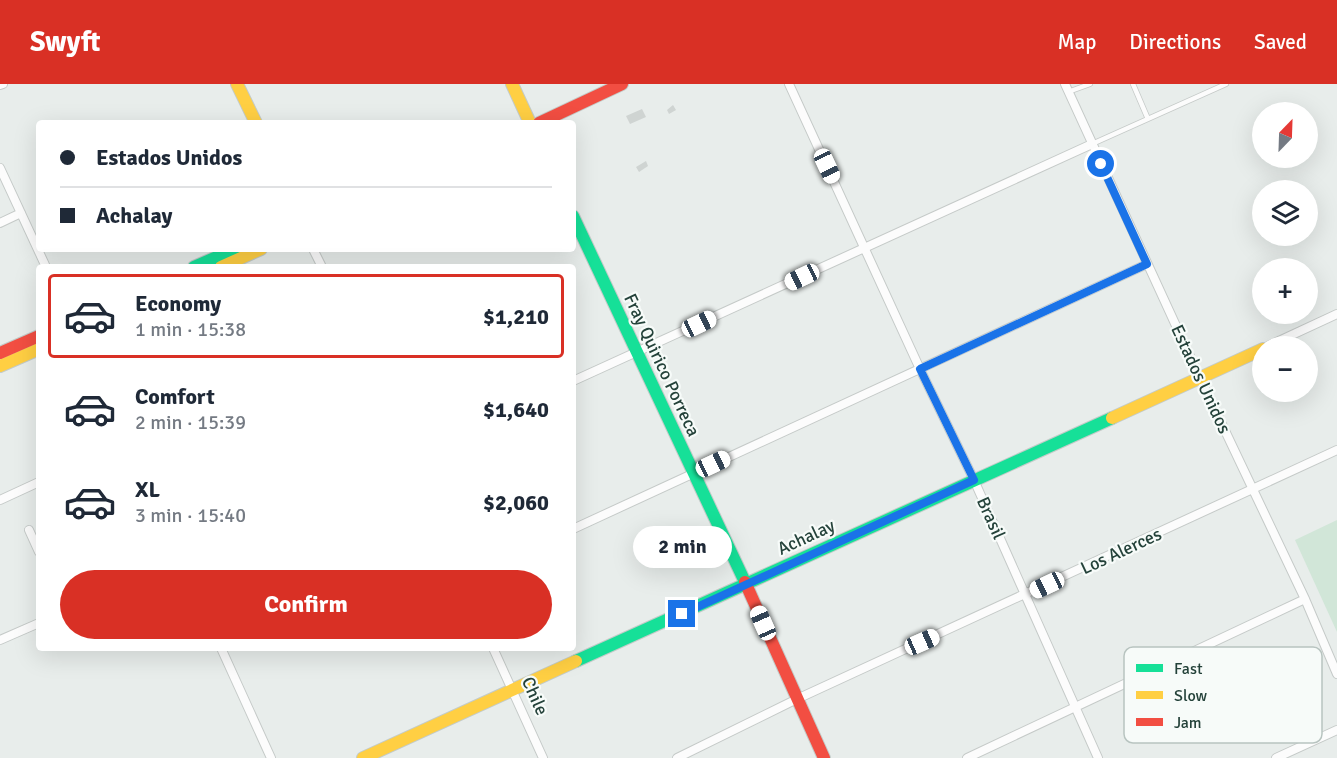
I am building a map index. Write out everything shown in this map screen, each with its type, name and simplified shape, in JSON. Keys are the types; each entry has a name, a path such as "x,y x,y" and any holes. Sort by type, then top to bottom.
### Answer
{"street":[{"path":"237,84 255,120"},
{"path":"512,84 529,120"},
{"path":"546,120 622,84"},
{"name":"Brasil","path":"789,84 920,369 974,480 1098,758"},
{"name":"Estados Unidos","path":"1066,88 1305,599 1337,674"},
{"path":"576,380 1092,144"},
{"path":"0,168 36,245"},
{"path":"0,223 21,213"},
{"name":"Fray Quirico Porreca","path":"576,222 746,584 824,758"},
{"path":"201,264 228,252"},
{"path":"228,264 254,252"},
{"path":"576,528 1147,264"},
{"path":"1290,336 1337,314"},
{"path":"0,353 36,337"},
{"path":"0,366 36,350"},
{"name":"Achalay","path":"363,758 1252,354"},
{"name":"Los Alerces","path":"677,758 797,699 1337,450"},
{"path":"0,500 36,483"},
{"path":"29,530 36,545"},
{"path":"1203,647 1305,599"},
{"path":"0,640 36,623"},
{"path":"221,651 271,758"},
{"name":"Chile","path":"494,651 543,758"},
{"path":"967,758 1124,684"},
{"path":"1322,737 1337,730"},
{"path":"1276,758 1309,743"}],"lane":[{"path":"1066,88 1090,84"},
{"path":"1133,84 1148,119"},
{"path":"1092,144 1226,84"}],"green space":[{"path":"1337,520 1337,632 1295,540"}],"building":[{"path":"673,105 676,110 669,114 667,110"},
{"path":"642,109 646,117 630,124 626,116"},
{"path":"646,161 648,166 639,172 636,167"}],"traffic: fast":[{"path":"576,222 745,582"},
{"path":"201,264 228,252"},
{"path":"576,661 1112,418"}],"traffic: slow":[{"path":"237,84 255,120"},
{"path":"512,84 529,120"},
{"path":"228,264 254,252"},
{"path":"0,366 36,350"},
{"path":"1112,418 1252,354"},
{"path":"363,758 576,661"}],"traffic: jam":[{"path":"545,120 622,84"},
{"path":"0,353 36,337"},
{"path":"745,582 824,758"}],"route":[{"path":"682,614 974,480 920,369 1147,264 1101,164"}]}
